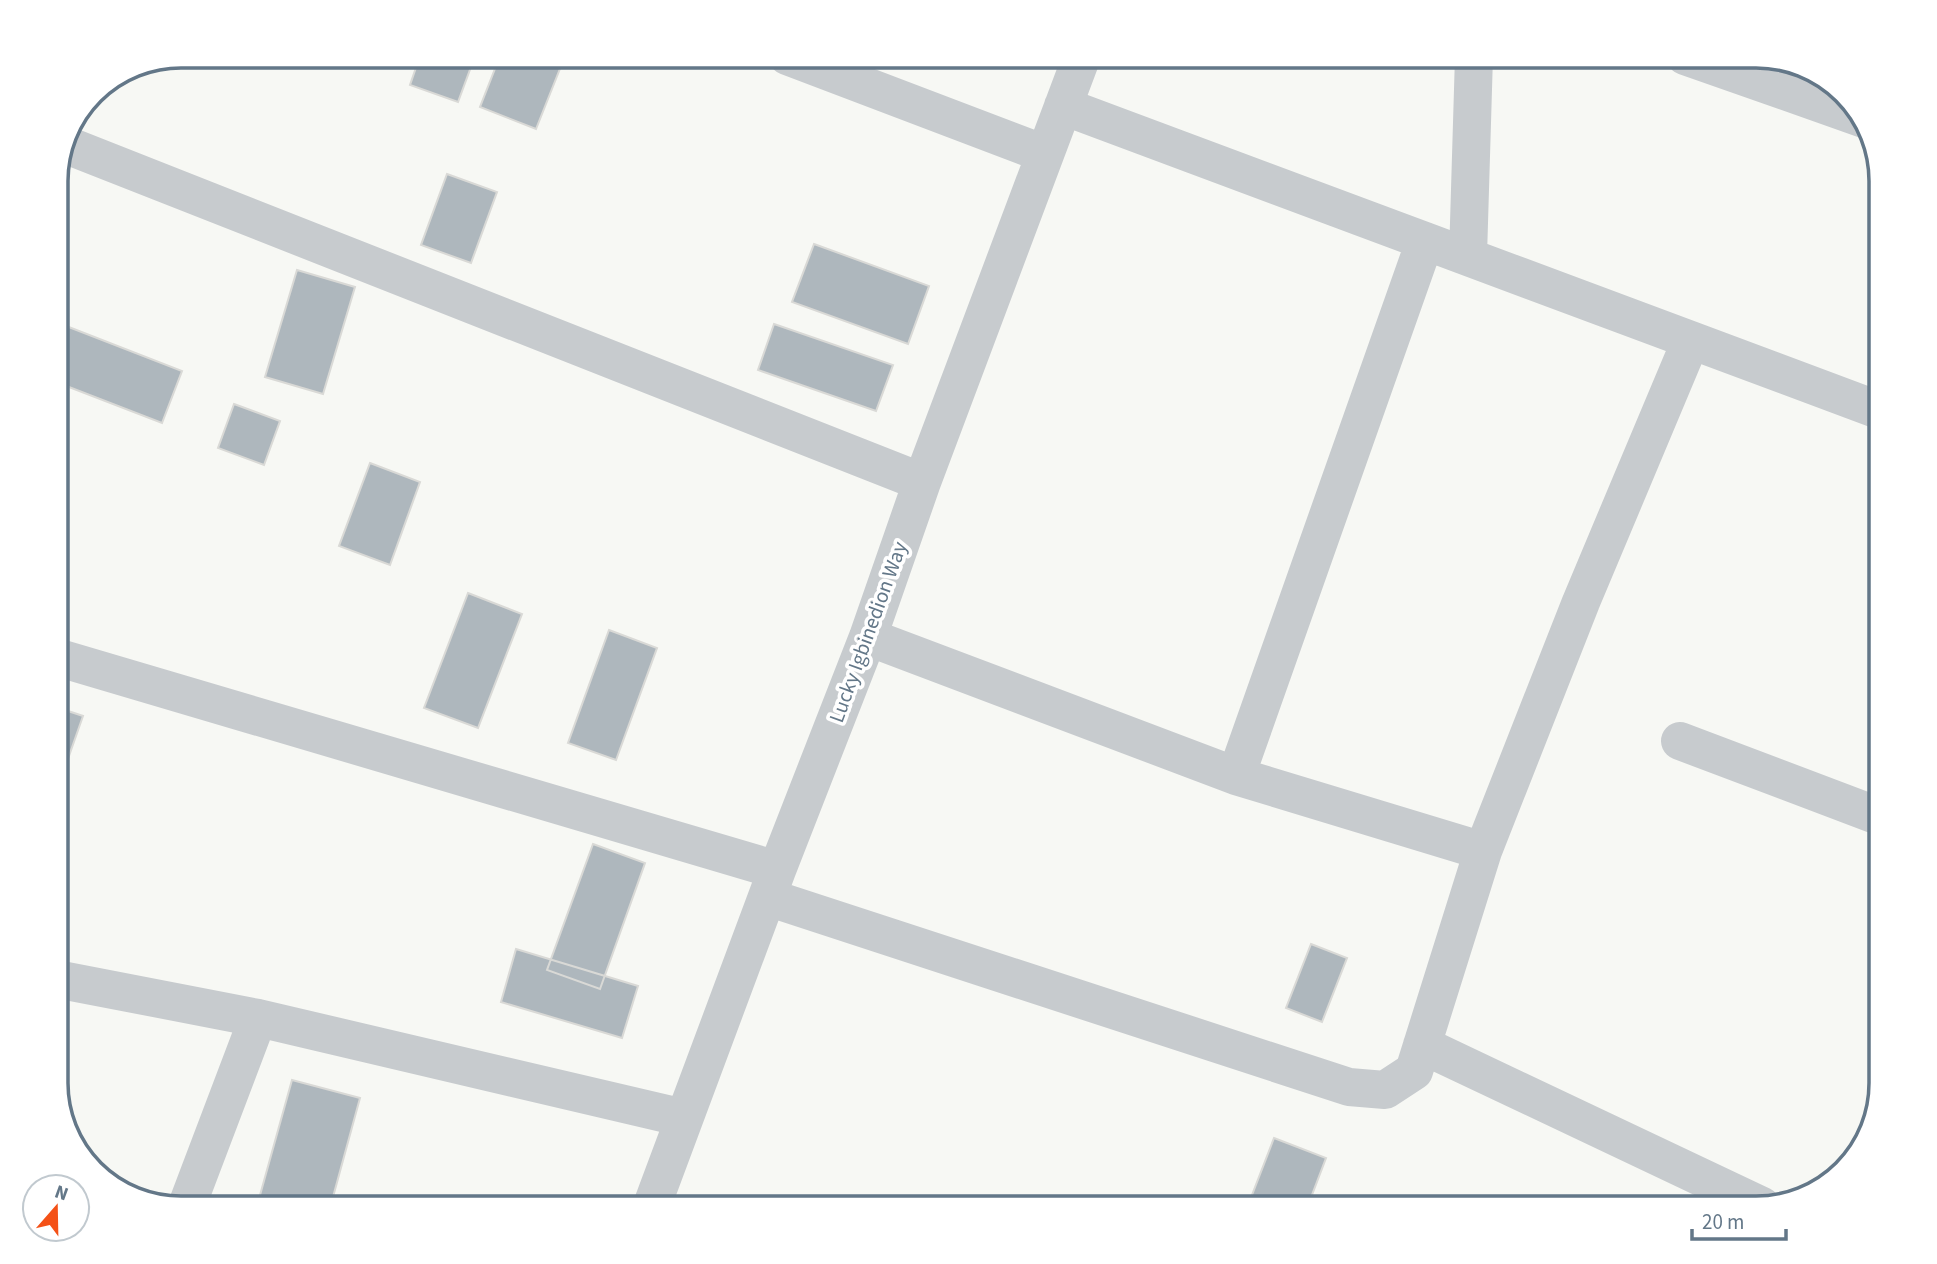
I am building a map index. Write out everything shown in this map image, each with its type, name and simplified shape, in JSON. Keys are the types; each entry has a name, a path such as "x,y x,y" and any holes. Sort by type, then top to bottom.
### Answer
{"street":[{"path":"818,68 1045,154"},
{"name":"Lucky Igbinedion Way","path":"655,1196 772,883 868,637 922,482 1077,68"},
{"path":"1468,256 1474,68"},
{"path":"1719,68 1845,112"},
{"path":"1063,106 1869,407"},
{"path":"74,148 922,482"},
{"path":"1236,776 1425,241"},
{"path":"68,661 772,883 1349,1087 1385,1090 1414,1071 1483,852 1581,602 1691,340"},
{"path":"868,637 1236,776 1483,852"},
{"path":"1680,741 1869,812"},
{"path":"68,981 258,1018 684,1118"},
{"path":"191,1196 258,1018"},
{"path":"1422,1045 1741,1196"}],"building":[{"path":"416,68 471,68 458,102 410,85"},
{"path":"495,68 560,68 536,129 480,107"},
{"path":"447,174 497,192 471,263 421,245"},
{"path":"814,244 929,286 908,344 792,302"},
{"path":"297,270 355,287 323,394 265,377"},
{"path":"774,324 893,365 876,411 758,370"},
{"path":"68,327 182,371 162,423 68,387"},
{"path":"234,404 280,421 264,465 218,448"},
{"path":"370,463 420,482 390,565 339,546"},
{"path":"468,593 522,614 478,728 424,708"},
{"path":"609,630 657,648 616,760 568,743"},
{"path":"68,711 83,716 68,759"},
{"path":"593,844 645,863 600,989 547,970"},
{"path":"1311,944 1347,958 1322,1022 1286,1008"},
{"path":"516,949 638,986 622,1038 501,1002"},
{"path":"292,1080 360,1098 333,1196 260,1196"},
{"path":"1274,1138 1326,1158 1312,1196 1252,1196"}]}
